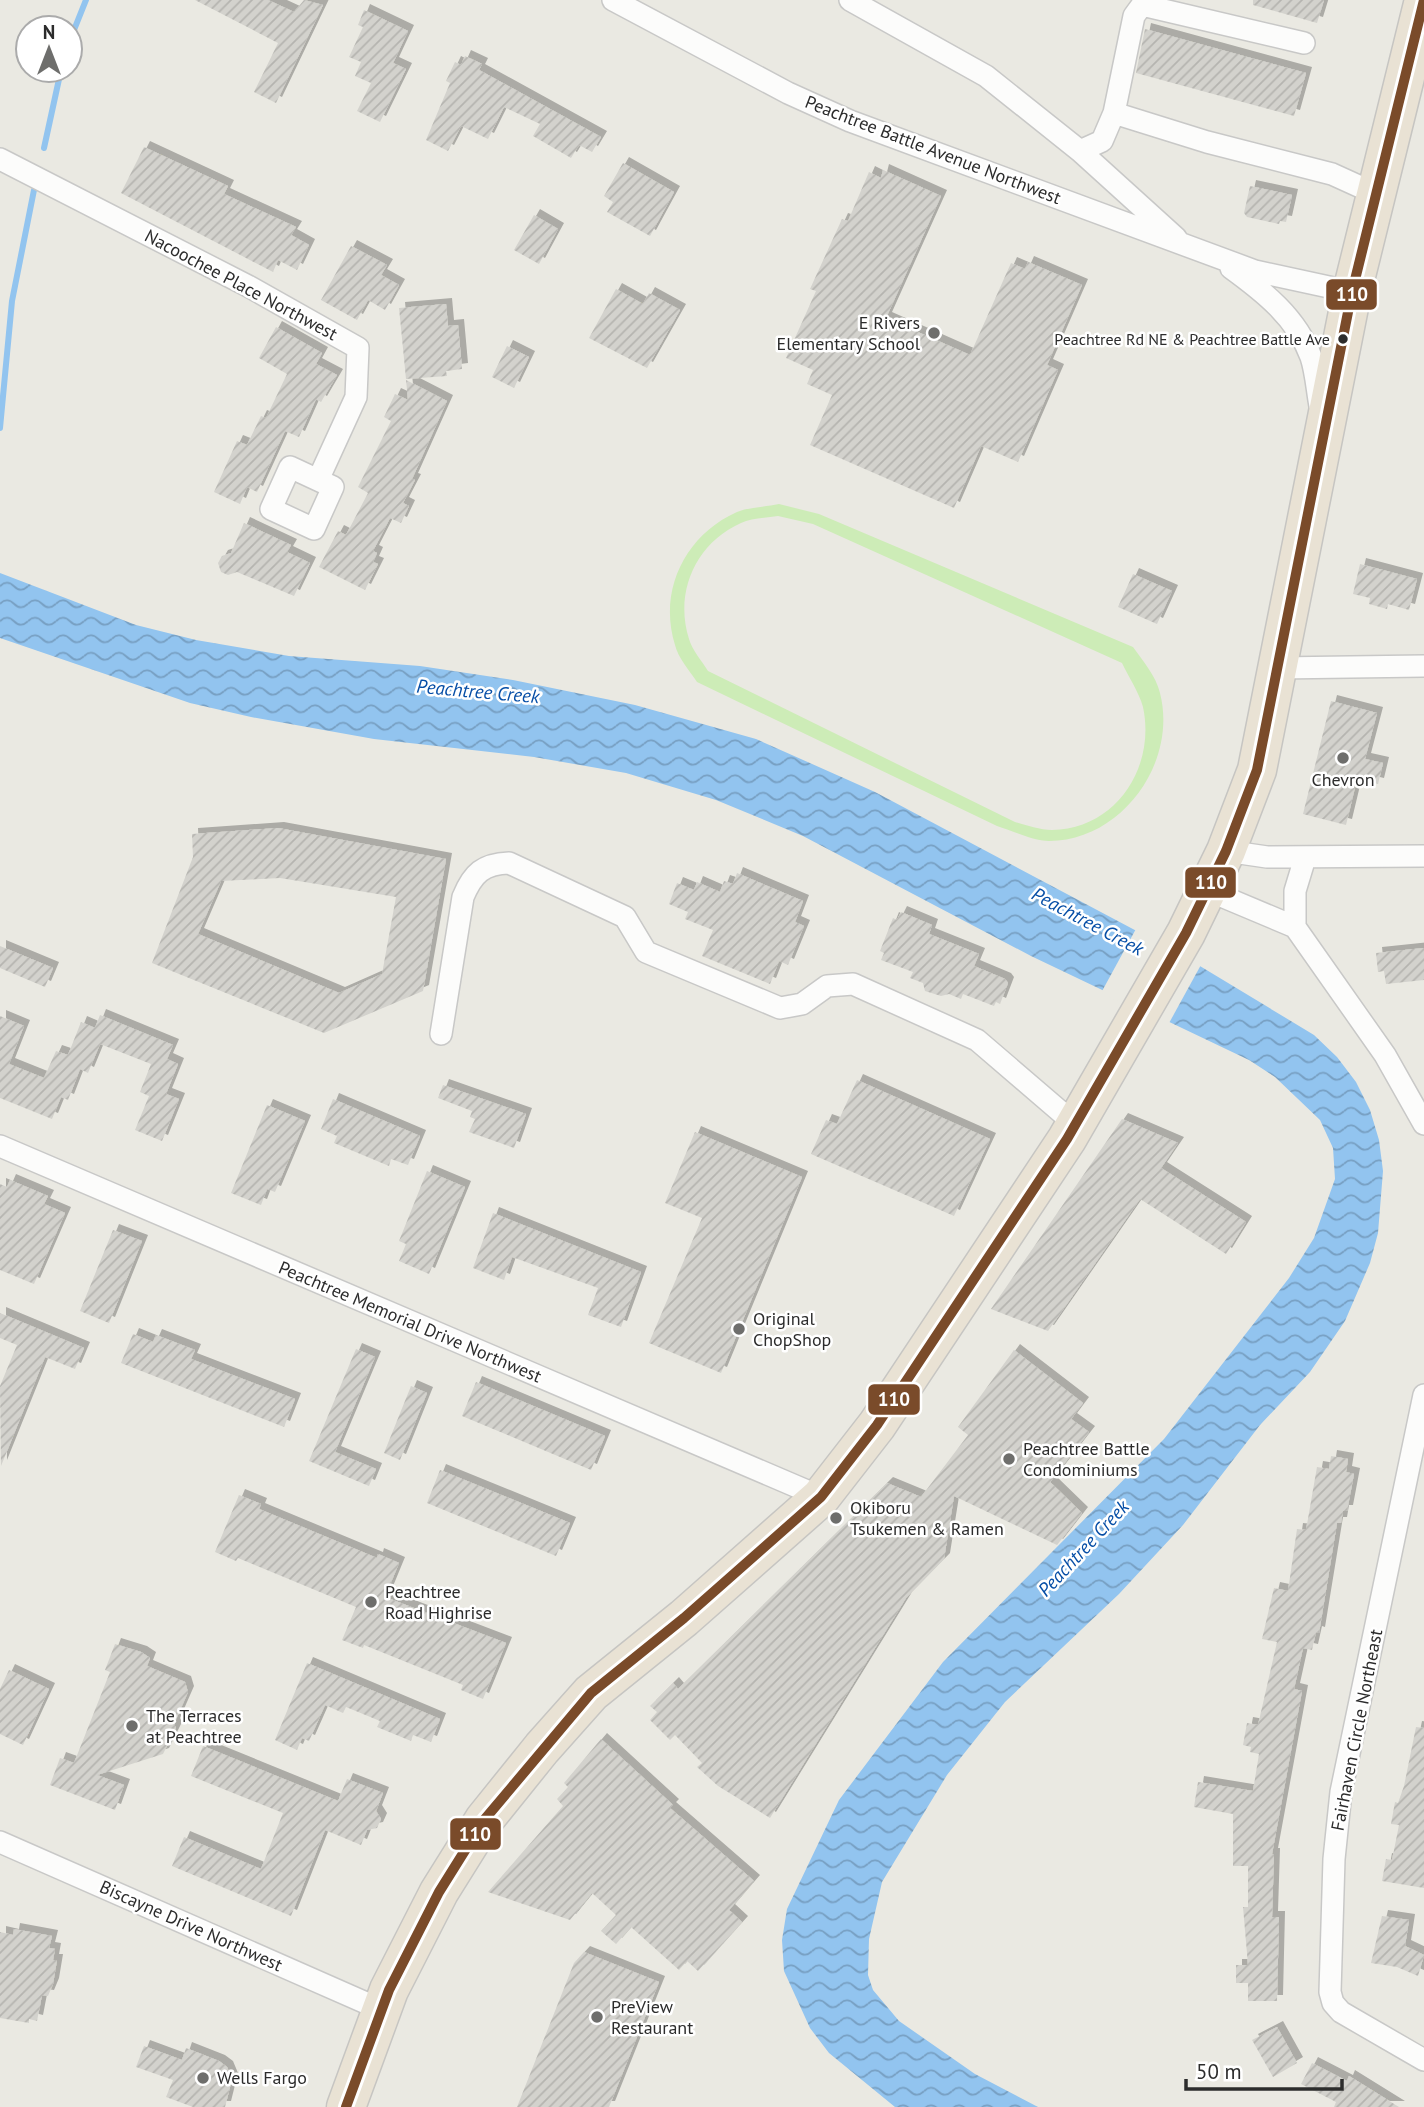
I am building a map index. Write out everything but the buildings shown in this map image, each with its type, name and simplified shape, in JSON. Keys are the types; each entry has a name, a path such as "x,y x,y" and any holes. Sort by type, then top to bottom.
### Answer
{"highway":[{"path":"346,2107 382,2010 439,1892 484,1820 591,1693 684,1618 821,1497 877,1425 1086,1109 1186,933 1226,851 1257,770 1352,292 1424,0"}],"street":[{"name":"Peachtree Battle Avenue Northwest","path":"613,0 788,93 850,121 1255,271 1352,292"},
{"name":"Peachtree Battle Avenue Northwest","path":"850,0 986,76 1080,151 1186,246"},
{"path":"1080,151 1102,141 1114,113 1134,16 1142,5 1304,43"},
{"path":"1114,113 1207,142 1332,174 1376,194"},
{"name":"Nacoochee Place Northwest","path":"0,159 248,286 358,348 356,397 318,480"},
{"name":"Peachtree Battle Avenue Northwest","path":"1216,257 1266,294 1290,319 1311,357 1325,429"},
{"path":"1277,668 1424,666"},
{"path":"1226,851 1267,857 1305,858 1424,856"},
{"path":"1295,927 1295,891 1305,858"},
{"path":"441,1034 463,897 471,877 488,864 509,863 625,917 646,952 780,1007 802,1004 827,986 853,984 977,1041 1086,1109"},
{"path":"1207,890 1295,927 1385,1055 1424,1124"},
{"name":"Peachtree Memorial Drive Northwest","path":"0,1146 821,1497"},
{"name":"Fairhaven Circle Northeast","path":"1424,1395 1341,1792 1334,1859 1330,1992 1333,2003 1340,2012 1424,2060"},
{"name":"Biscayne Drive Northwest","path":"0,1842 382,2010"}],"green space":[{"path":"779,504 819,514 1133,647 1156,681 1163,719 1160,746 1152,771 1121,813 1099,828 1075,838 1049,841 1036,839 997,826 697,682 679,655 671,625 673,585 680,567 703,535 719,522 742,510","holes":["778,516 813,524 1122,663 1141,701 1145,729 1137,772 1126,791 1095,819 1075,827 1047,830 1015,822 708,671 690,643 685,621 687,587 701,556 725,532 749,520"]}],"water":[{"name":"Peachtree Creek","path":"0,573 136,625 196,640 289,656 420,666 513,680 635,705 756,739 875,792 1180,954 1314,1035 1337,1057 1356,1082 1370,1110 1379,1140 1383,1171 1378,1233 1370,1263 1345,1321 1310,1372 1260,1425 1183,1525 1119,1594 1005,1702 947,1775 882,1882 869,1939 868,1975 873,1990 899,2021 975,2074 1038,2107 895,2107 829,2053 810,2028 784,1971 782,1940 787,1909 839,1800 943,1662 1164,1439 1289,1278 1314,1238 1335,1179 1333,1148 1320,1120 1275,1077 1249,1060 1031,956 803,836 716,800 626,773 534,757 374,739 190,703 0,638"}],"pier":[{"path":"1137,927 1202,963 1168,1025 1101,993"}],"waterway":[{"path":"80,14 86,0"},
{"path":"44,148 58,84"},
{"path":"0,428 12,301 34,190"}],"transit line":[{"name":"110","path":"346,2107 389,1990 439,1892 484,1820 591,1693 684,1618 821,1497 877,1425 1067,1139 1186,933 1226,851 1257,770 1352,292 1424,0"}],"place":[{"name":"E Rivers Elementary School","path":"934,333"},
{"name":"Peachtree Rd NE & Peachtree Battle Ave","path":"1343,339"},
{"name":"Chevron","path":"1343,758"},
{"name":"Original ChopShop","path":"739,1329"},
{"name":"Peachtree Battle Condominiums","path":"1009,1459"},
{"name":"Okiboru Tsukemen & Ramen","path":"836,1518"},
{"name":"Peachtree Road Highrise","path":"371,1602"},
{"name":"The Terraces at Peachtree","path":"132,1726"},
{"name":"PreView Restaurant","path":"597,2017"},
{"name":"Wells Fargo","path":"203,2078"}]}
